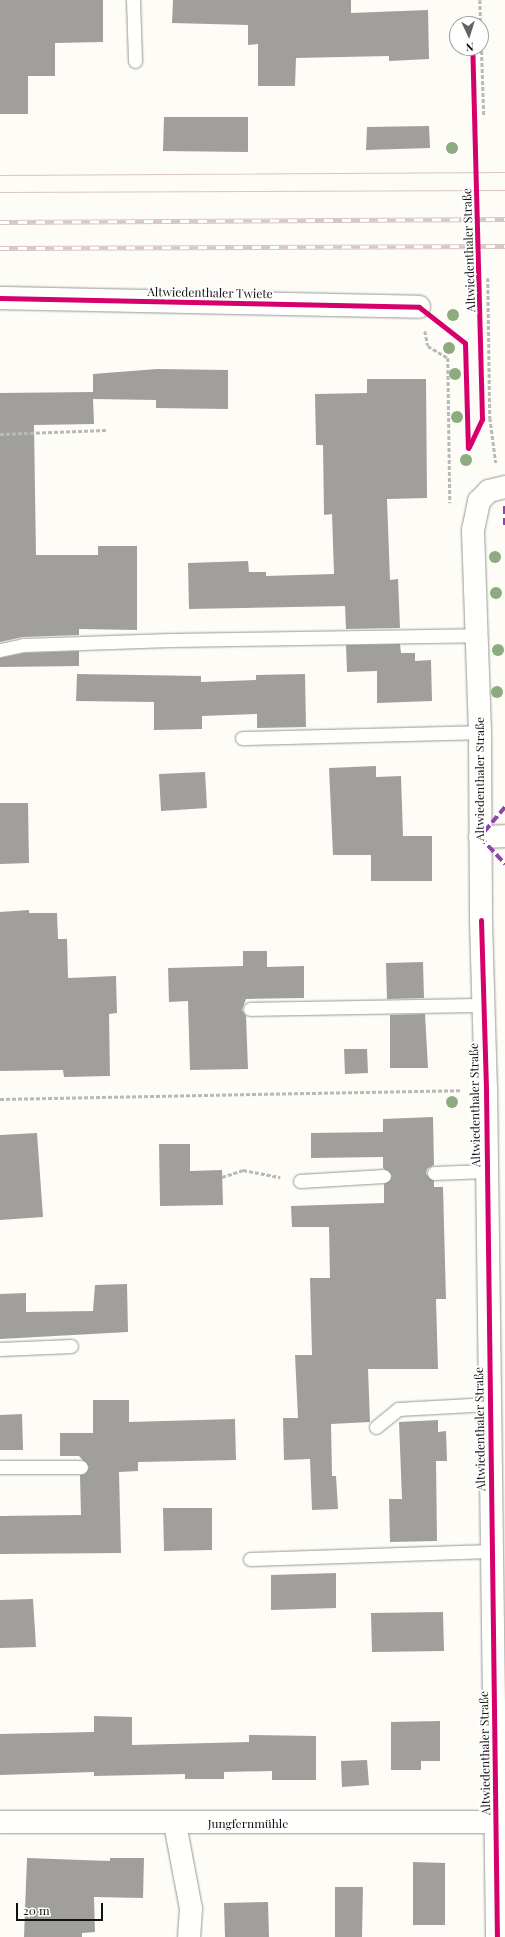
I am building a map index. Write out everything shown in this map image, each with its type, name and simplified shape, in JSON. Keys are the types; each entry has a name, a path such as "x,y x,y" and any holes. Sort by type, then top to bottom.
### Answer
{"street":[{"name":"Altwiedenthaler Twiete","path":"0,298 419,307"},
{"name":"Altwiedenthaler Straße","path":"497,1937 486,1090 480,837 480,732 476,634 474,520 479,501 499,488"},
{"path":"480,837 505,836"},
{"name":"Jungfernmühle","path":"0,1822 175,1824 496,1822"},
{"path":"175,1824 191,1909 189,1937"}],"lane":[{"path":"133,0 135,61"},
{"path":"0,650 23,645 140,641 476,634"},
{"path":"242,738 480,732"},
{"path":"250,1008 483,1005"},
{"path":"434,1174 486,1171"},
{"path":"300,1181 384,1176"},
{"path":"0,1349 71,1346"},
{"path":"376,1426 398,1408 489,1404"},
{"path":"0,1467 81,1467"},
{"path":"250,1559 492,1551"}],"path":[{"path":"480,0 481,16"},
{"path":"482,56 484,116"},
{"path":"0,434 106,430"},
{"path":"0,1099 486,1090"},
{"path":"222,1177 243,1170 300,1181"}],"building":[{"path":"0,0 103,0 103,42 55,43 55,76 28,76 28,114 0,114"},
{"path":"173,0 351,0 351,13 428,10 429,59 389,61 389,56 296,58 295,86 258,86 258,44 248,45 248,25 172,23"},
{"path":"164,117 248,117 248,152 163,151"},
{"path":"429,126 430,148 366,150 367,127"},
{"path":"157,369 228,370 228,409 156,408 156,400 93,399 94,424 34,425 36,555 98,555 98,546 137,546 137,630 79,629 79,635 23,637 0,642 0,393 93,392 93,374"},
{"path":"367,379 426,379 427,498 387,499 390,580 398,579 400,628 346,629 345,606 189,609 188,563 248,561 249,572 266,572 266,576 334,574 332,514 324,515 323,445 316,445 315,394 367,393"},
{"path":"400,644 401,653 415,653 415,661 431,660 432,701 377,703 377,671 347,672 346,645"},
{"path":"79,651 79,666 0,667 0,658 24,653"},
{"path":"77,674 201,676 201,682 256,680 256,675 305,674 306,727 257,728 257,714 202,716 202,729 154,730 154,702 76,701"},
{"path":"376,766 376,777 401,776 403,836 432,836 432,881 371,881 371,855 333,855 329,768"},
{"path":"205,772 207,808 161,811 159,774"},
{"path":"0,803 28,803 29,863 0,864"},
{"path":"29,910 29,913 57,913 58,939 67,939 68,978 116,976 117,1013 109,1014 110,1076 64,1077 63,1070 0,1071 0,912"},
{"path":"243,951 267,951 267,967 304,966 304,998 246,999 242,1010 246,1016 248,1069 190,1070 188,1001 169,1002 168,968 243,966"},
{"path":"423,962 424,998 387,999 386,963"},
{"path":"425,1014 428,1068 390,1068 390,1015"},
{"path":"344,1049 367,1049 368,1073 345,1074"},
{"path":"433,1117 434,1165 427,1169 426,1174 434,1181 434,1187 443,1187 446,1299 436,1299 438,1369 368,1369 370,1422 331,1424 332,1476 336,1476 338,1509 312,1510 310,1459 284,1460 283,1418 298,1418 295,1355 312,1355 310,1278 330,1278 329,1227 292,1227 291,1206 384,1203 384,1184 392,1176 383,1168 383,1157 311,1158 311,1133 383,1132 383,1119"},
{"path":"37,1133 43,1217 0,1220 0,1135"},
{"path":"159,1144 190,1144 190,1171 222,1170 223,1205 160,1206"},
{"path":"127,1284 128,1332 0,1339 0,1294 26,1293 26,1312 93,1311 95,1285"},
{"path":"93,1400 129,1400 129,1422 235,1419 236,1460 138,1462 138,1471 119,1472 121,1553 0,1554 0,1516 81,1515 80,1475 85,1474 89,1467 79,1456 60,1456 60,1433 93,1433"},
{"path":"22,1414 23,1450 0,1450 0,1415"},
{"path":"438,1420 438,1432 446,1431 447,1461 436,1461 437,1541 390,1542 389,1499 402,1499 399,1422"},
{"path":"163,1508 212,1508 212,1550 164,1551"},
{"path":"336,1573 336,1608 271,1610 271,1575"},
{"path":"33,1599 36,1647 0,1648 0,1600"},
{"path":"443,1612 444,1651 372,1652 371,1613"},
{"path":"94,1716 132,1717 132,1745 249,1742 249,1735 316,1736 316,1780 272,1780 272,1771 224,1772 224,1779 185,1779 185,1774 94,1776 94,1772 0,1775 0,1734 94,1732"},
{"path":"440,1721 440,1761 421,1761 421,1770 391,1770 391,1722"},
{"path":"367,1760 369,1785 342,1787 341,1761"},
{"path":"27,1858 110,1861 110,1858 144,1858 143,1898 94,1897 95,1932 82,1933 82,1937 24,1937"},
{"path":"413,1862 445,1863 445,1925 413,1925"},
{"path":"335,1887 363,1887 362,1937 335,1937"},
{"path":"268,1902 269,1937 225,1937 224,1903"}],"tram line":[{"path":"0,175 505,172"},
{"path":"0,192 505,190"}],"railway":[{"path":"0,222 505,219"},
{"path":"0,248 505,246"}],"marked path":[{"path":"505,506 505,525"},
{"path":"505,807 480,837 505,864"}],"cycle path":[{"path":"469,447 482,419 472,56"},
{"path":"0,298 419,307 465,343 468,448"},
{"path":"481,920 486,1090 497,1937"}]}
